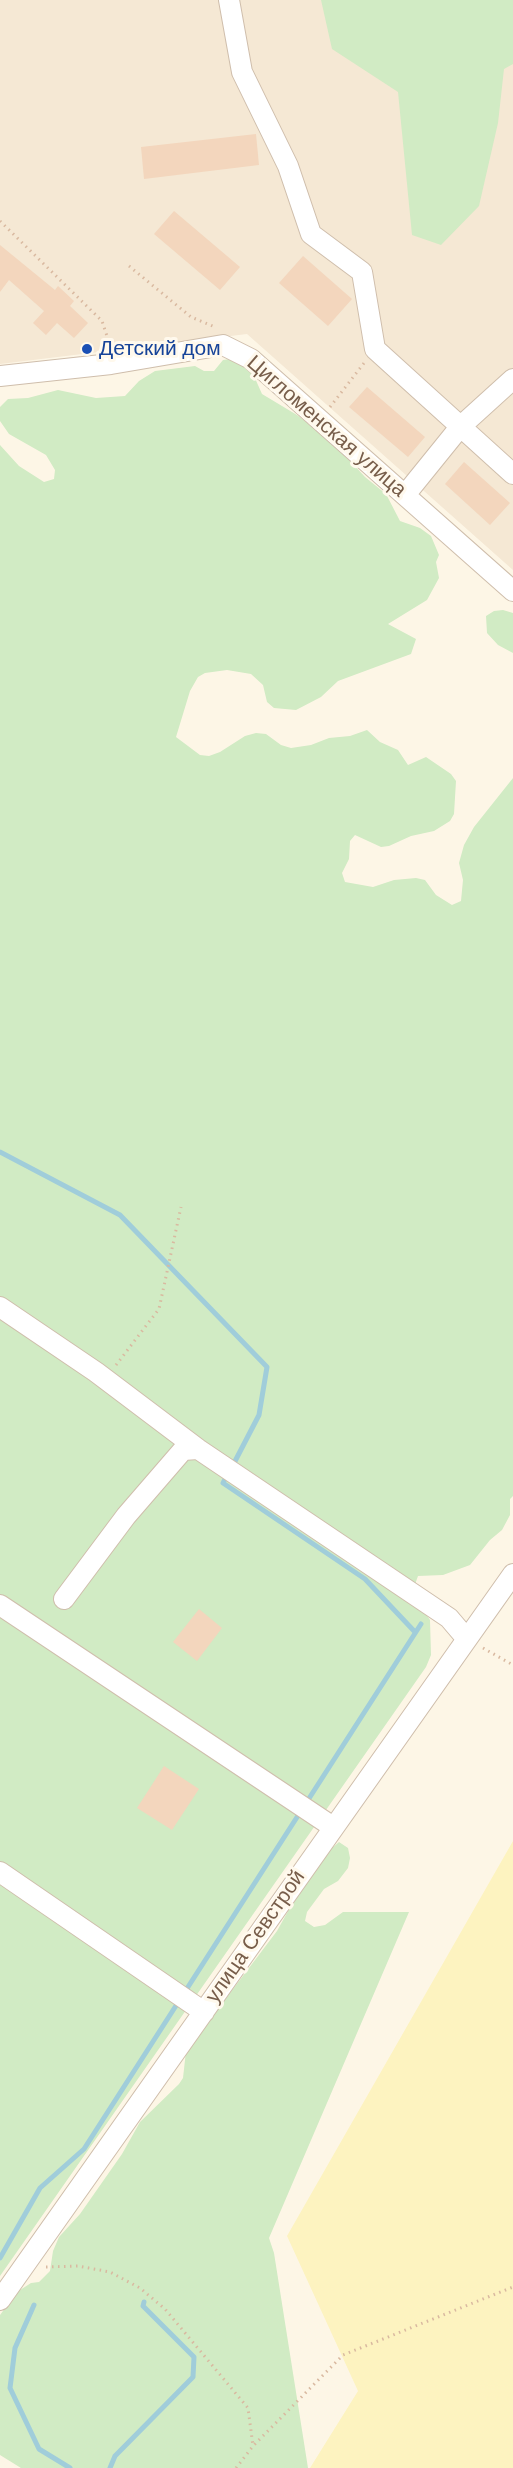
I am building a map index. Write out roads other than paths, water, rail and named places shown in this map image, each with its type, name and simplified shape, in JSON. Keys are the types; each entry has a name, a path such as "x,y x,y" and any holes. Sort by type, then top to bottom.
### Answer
{"street":[{"path":"229,0 242,72 288,166 311,234 362,272 375,349 513,474"},
{"name":"Цигломенская улица","path":"0,376 111,364 223,345 251,359 513,591"},
{"path":"405,495 460,427 513,380"},
{"path":"0,1307 105,1379 198,1449 449,1618 466,1638"},
{"path":"64,1599 126,1516 183,1450 198,1449"},
{"name":"улица Севстрой","path":"0,2300 21,2267 513,1574"},
{"path":"0,1605 333,1827"},
{"path":"0,1872 204,2012"}],"waterway":[{"path":"0,1152 120,1215 267,1367 259,1415 232,1467"},
{"path":"227,1475 223,1483 365,1579 415,1632"},
{"path":"0,2258 40,2188 84,2149 421,1624"},
{"path":"110,2468 115,2456 193,2377 194,2357 143,2306 144,2302"},
{"path":"34,2305 15,2348 10,2388 39,2449 70,2468"}],"place":[{"name":"Детский дом","path":"87,349"}]}
